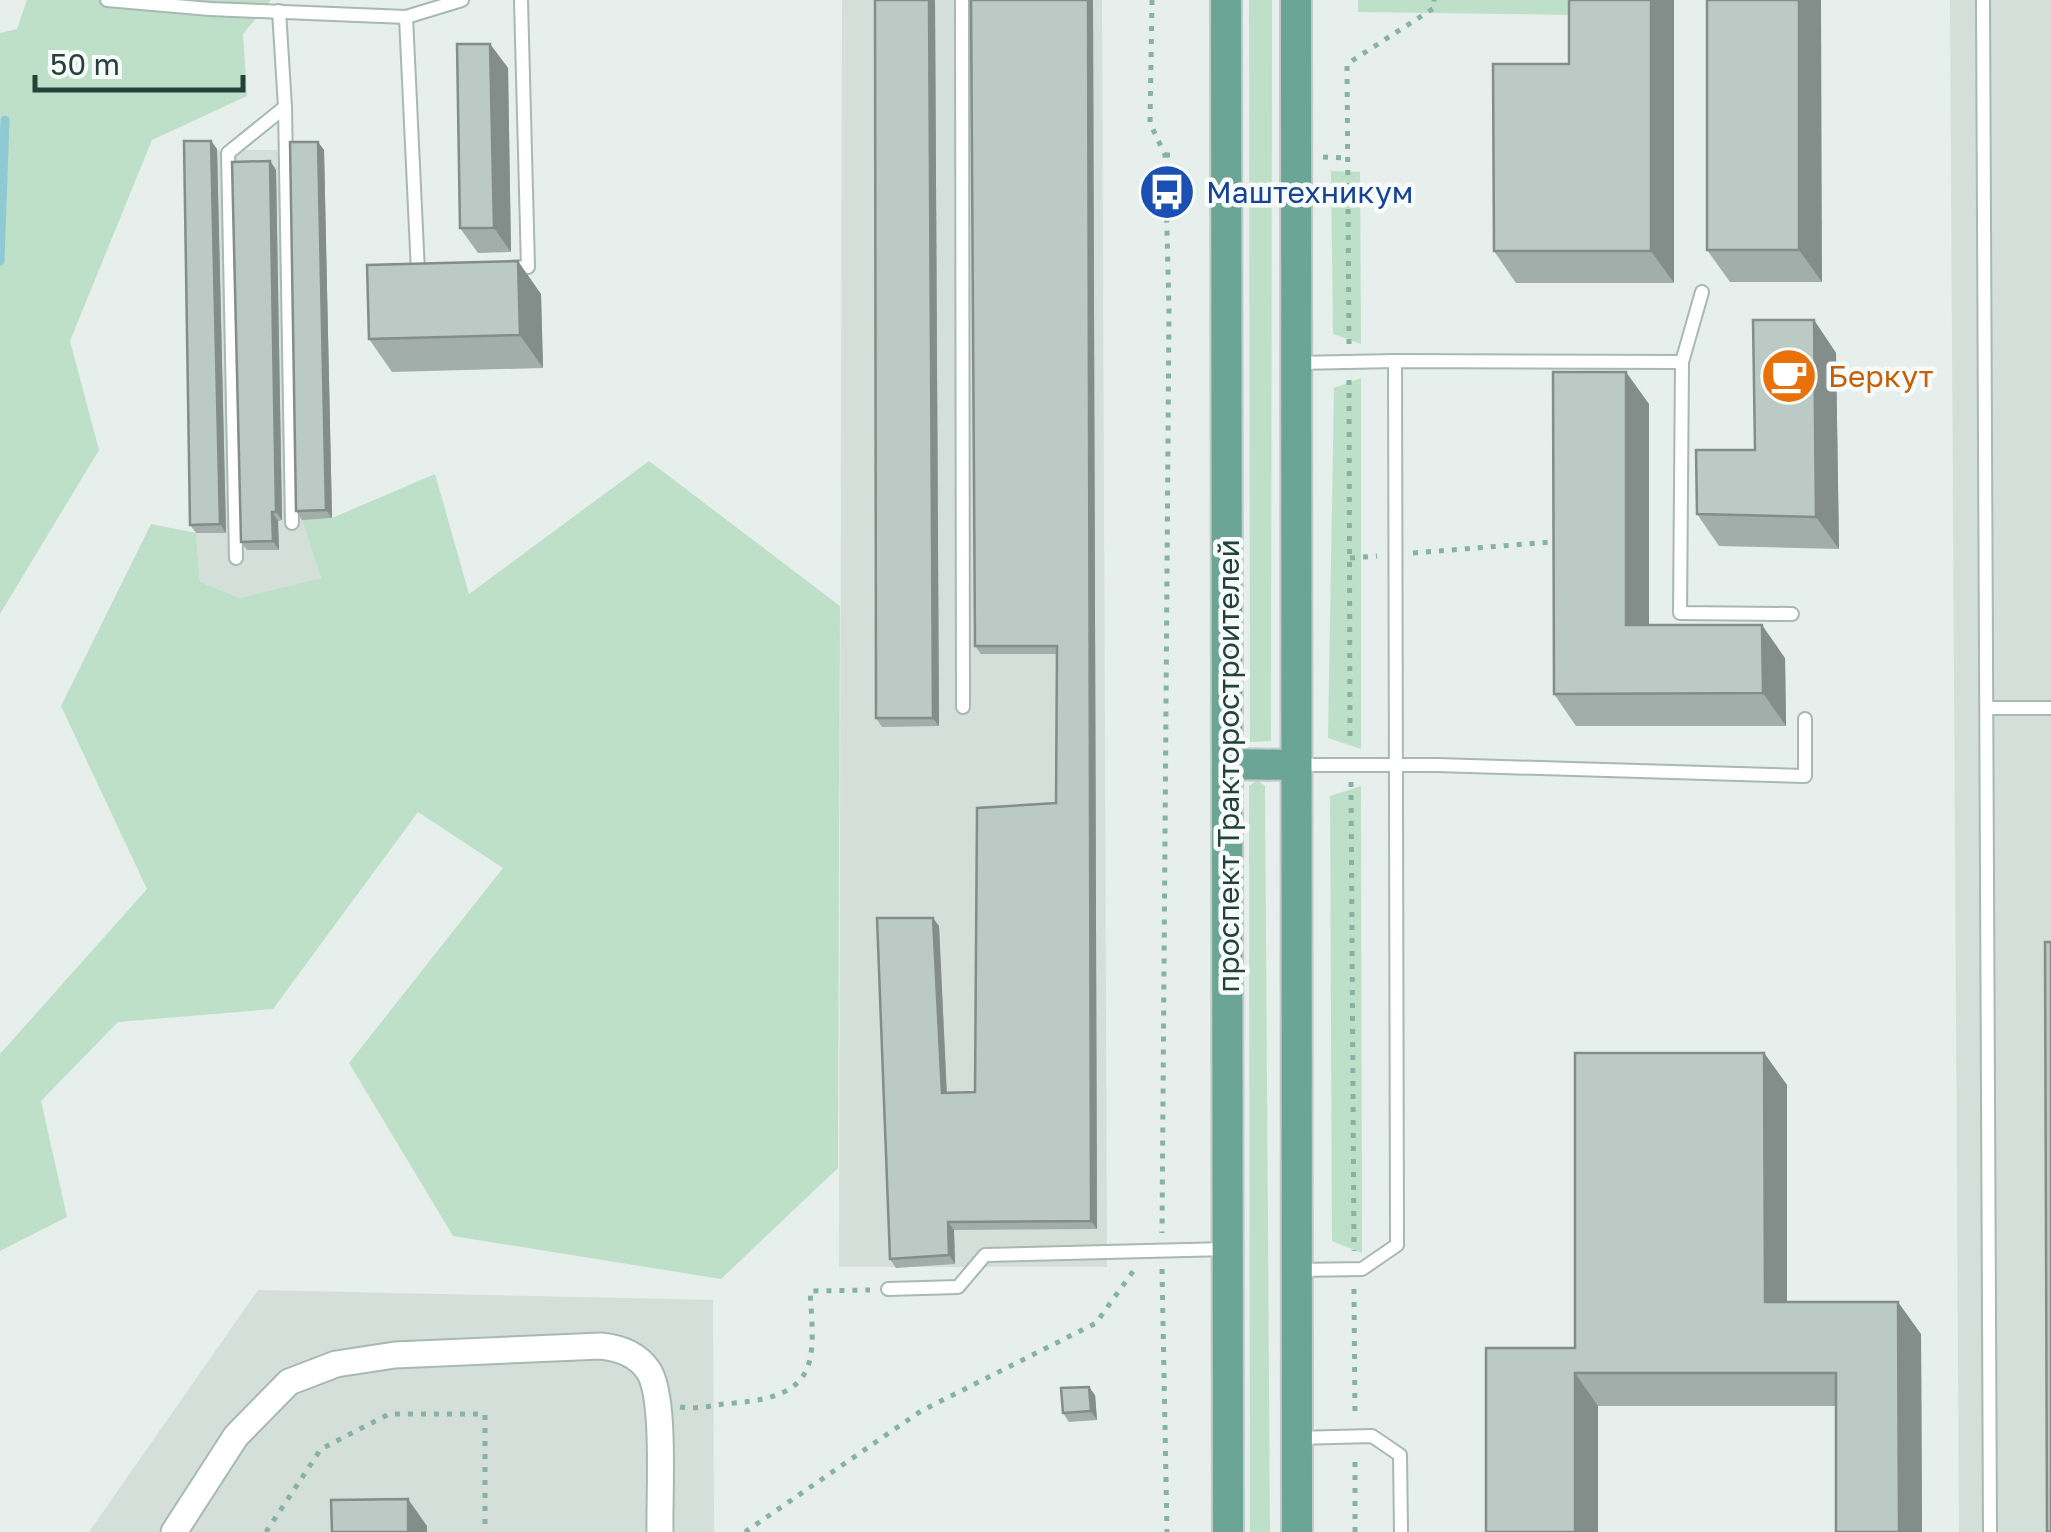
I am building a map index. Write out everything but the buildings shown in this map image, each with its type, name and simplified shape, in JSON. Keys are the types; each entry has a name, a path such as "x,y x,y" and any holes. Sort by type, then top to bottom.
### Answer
{"main road":[{"name":"проспект Тракторостроителей","path":"1226,0 1228,1532"},
{"path":"1296,0 1296,1532"},
{"path":"1228,764 1296,765"}],"street":[{"path":"174,1532 236,1436 290,1382 336,1364 396,1355 602,1346 616,1347 641,1362 654,1380 658,1402 660,1532"}],"lane":[{"path":"107,0 406,17 462,0"},
{"path":"492,269 528,267 522,0"},
{"path":"962,0 963,706"},
{"path":"1983,0 1990,1532"},
{"path":"279,12 285,107 292,523"},
{"path":"406,17 418,272 436,271"},
{"path":"236,558 228,153 285,107"},
{"path":"1702,292 1682,362 1680,613 1792,614"},
{"path":"1296,1270 1362,1268 1397,1245 1394,361"},
{"path":"1296,364 1682,362"},
{"path":"1987,708 2051,708"},
{"path":"1296,765 1805,776 1805,719"},
{"path":"888,1289 958,1287 985,1255 1228,1249"},
{"path":"1296,1438 1372,1436 1400,1454 1401,1532"}],"path":[{"path":"1152,0 1150,123 1166,155 1169,328 1154,1251 1167,1532"},
{"path":"1349,352 1347,64 1434,8 1434,0"},
{"path":"1166,155 1178,155"},
{"path":"1323,158 1348,158"},
{"path":"1349,378 1350,752"},
{"path":"1350,558 1550,542"},
{"path":"1351,780 1354,1255"},
{"path":"745,1532 921,1411 1096,1323 1154,1251"},
{"path":"1354,1276 1355,1421"},
{"path":"658,1402 700,1409 784,1394 798,1383 813,1354 810,1291 888,1289"},
{"path":"266,1532 321,1450 389,1414 485,1414 485,1532"},
{"path":"1355,1443 1355,1532"}],"shaded area":[{"path":"842,0 1102,0 1107,1267 839,1267"},
{"path":"1950,0 2051,0 2051,1532 1959,1532"},
{"path":"190,150 324,150 332,518 303,520 321,578 240,598 200,582"},
{"path":"258,1290 713,1300 714,1532 89,1532"}],"green space":[{"path":"27,0 271,0 243,34 247,96 152,140 70,341 99,450 0,614 0,33 17,29"},
{"path":"1249,0 1272,0 1271,741 1250,742"},
{"path":"1358,0 1575,0 1575,15 1358,12"},
{"path":"1331,171 1360,172 1361,344 1333,334"},
{"path":"1361,378 1361,749 1328,738 1334,388"},
{"path":"649,461 840,606 838,1168 721,1279 453,1236 349,1063 503,868 418,812 273,1009 118,1022 41,1101 67,1217 0,1251 0,1054 147,889 61,706 151,524 196,533 200,582 240,598 321,578 302,519 332,518 435,474 469,594"},
{"path":"1257,780 1265,786 1270,1532 1250,1532 1249,786"},
{"path":"1361,786 1362,1253 1332,1241 1330,796"}],"waterway":[{"path":"0,261 5,120"}],"place":[{"name":"Маштехникум","path":"1167,192"},
{"name":"Беркут","path":"1789,376"}]}
